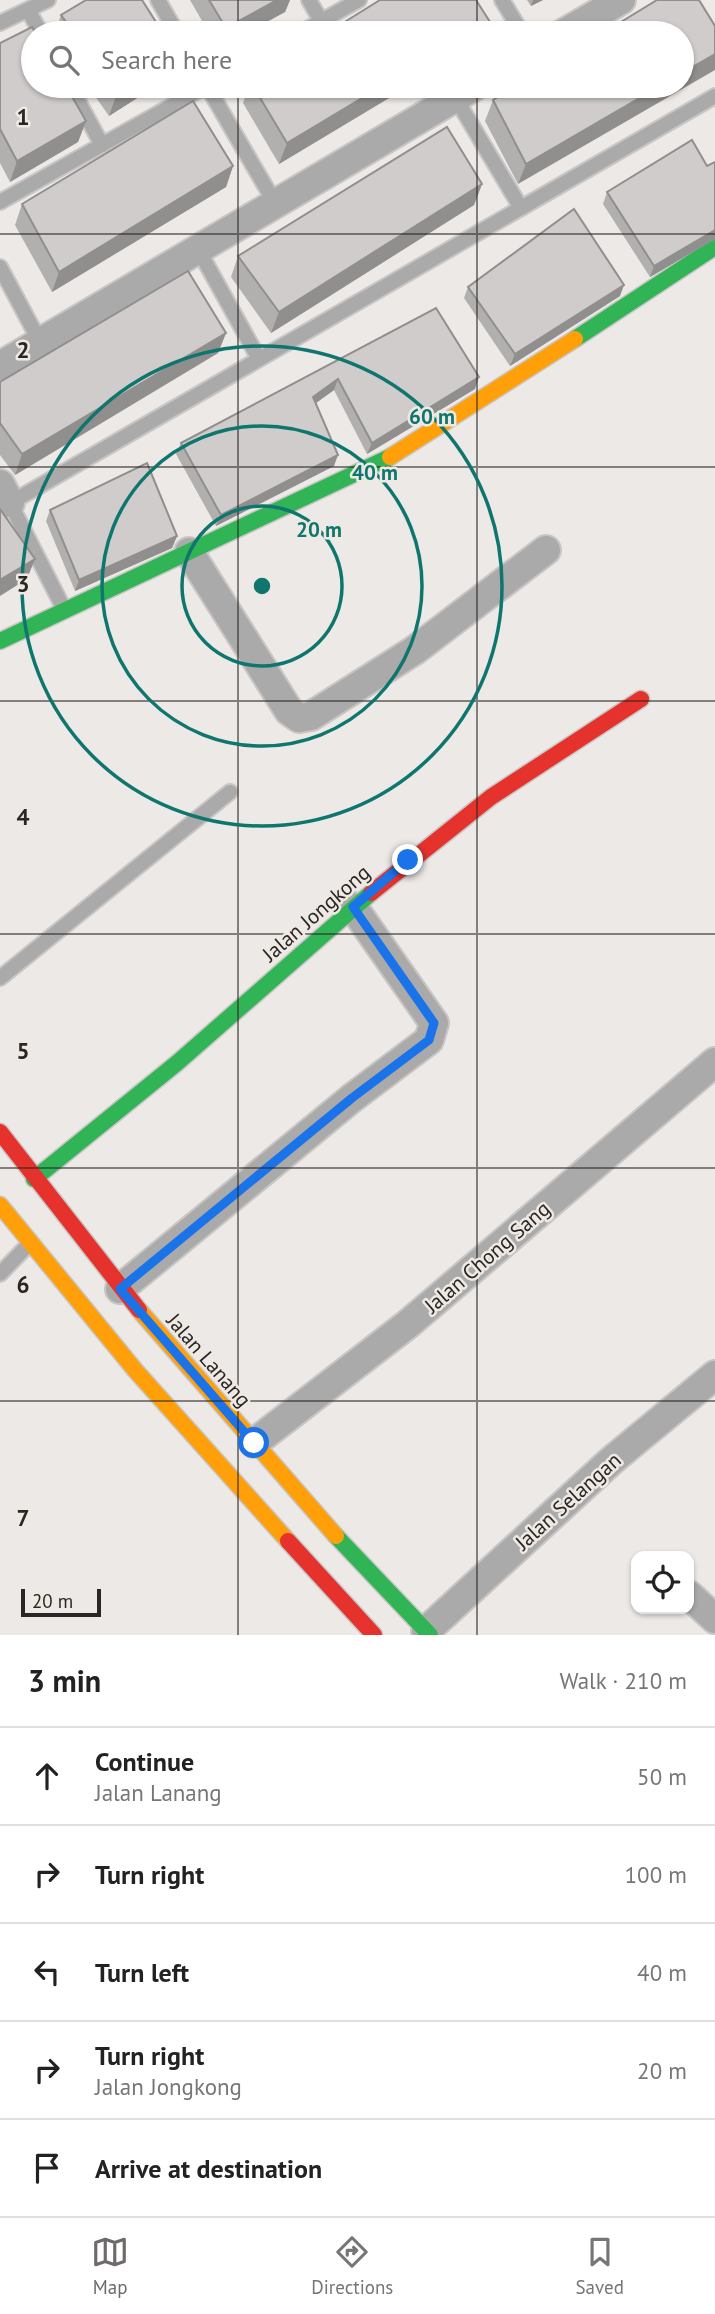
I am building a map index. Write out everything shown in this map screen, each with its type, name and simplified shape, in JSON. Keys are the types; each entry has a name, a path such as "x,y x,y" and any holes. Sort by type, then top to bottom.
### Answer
{"street":[{"path":"585,21 621,0"},
{"path":"0,366 455,98"},
{"path":"0,641 404,450 715,247"},
{"path":"189,552 289,711 299,718 311,716 415,650 547,550"},
{"name":"Jalan Jongkong","path":"34,1179 177,1063 353,907 491,797 641,699"},
{"path":"120,1289 341,1107 429,1040 434,1023 353,907"},
{"name":"Jalan Chong Sang","path":"254,1443 408,1324 715,1062"},
{"name":"Jalan Lanang","path":"0,1132 120,1289 254,1443 428,1633"},
{"path":"0,1205 29,1244 236,1484 374,1635"},
{"name":"Jalan Selangan","path":"428,1633 611,1461 715,1375"},
{"path":"694,1600 715,1619"}],"lane":[{"path":"0,23 48,0"},
{"path":"158,0 170,21"},
{"path":"309,0 320,21"},
{"path":"323,21 359,0"},
{"path":"502,0 515,21"},
{"path":"28,9 34,21"},
{"path":"66,611 5,494 259,359 715,96"},
{"path":"76,98 102,145"},
{"path":"0,202 186,98"},
{"path":"214,98 275,203"},
{"path":"468,98 521,208"},
{"path":"198,249 259,359"},
{"path":"0,267 40,342"},
{"path":"0,978 230,792"},
{"path":"0,1274 29,1244"}],"building":[{"path":"86,0 142,0 155,21 65,21 61,15"},
{"path":"209,0 277,0 239,21 222,21"},
{"path":"380,0 476,0 489,21 346,21"},
{"path":"657,0 699,0 715,26 715,54 694,66 694,21 623,21"},
{"path":"21,32 21,98 73,98 86,121 17,161 0,129 0,43"},
{"path":"260,98 362,98 287,143"},
{"path":"496,98 639,98 526,164 493,100"},
{"path":"193,101 233,166 59,272 22,204"},
{"path":"447,127 482,184 279,312 238,256"},
{"path":"692,140 707,166 715,162 715,230 654,266 607,192"},
{"path":"574,209 624,285 515,354 468,287"},
{"path":"188,271 226,333 22,454 0,423 0,382"},
{"path":"436,308 479,377 372,443 338,379 313,397 338,455 221,515 181,443"},
{"path":"147,463 177,536 79,580 50,510"},
{"path":"0,509 35,559 0,580"}],"traffic: fast":[{"path":"575,339 715,247"},
{"path":"0,641 390,457"},
{"path":"34,1179 177,1063 371,893"},
{"path":"336,1536 430,1635"}],"traffic: slow":[{"path":"390,457 575,339"},
{"path":"0,1205 135,1370 288,1541"},
{"path":"139,1310 336,1536"}],"traffic: jam":[{"path":"371,893 491,797 641,699"},
{"path":"0,1132 139,1310"},
{"path":"288,1541 374,1635"}],"route":[{"path":"254,1443 120,1289 352,1098 429,1040 434,1023 353,907 408,860"}]}
